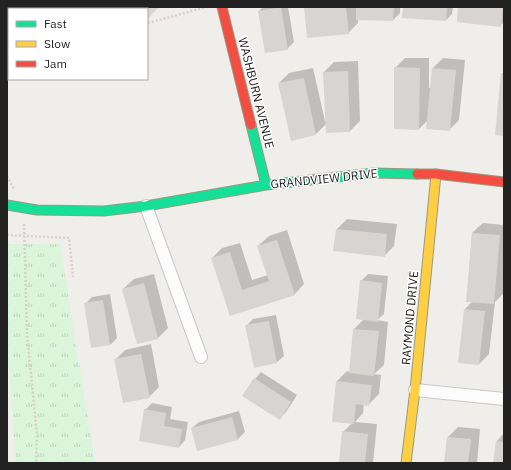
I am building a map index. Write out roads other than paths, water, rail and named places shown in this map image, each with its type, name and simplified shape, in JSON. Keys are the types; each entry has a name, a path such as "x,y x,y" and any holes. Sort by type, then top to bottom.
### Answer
{"street":[{"name":"WASHBURN AVENUE","path":"222,7 266,185"},
{"name":"GRANDVIEW DRIVE","path":"7,205 24,209 104,211 146,206 266,185 374,173 436,174 504,182"},
{"name":"RAYMOND DRIVE","path":"406,463 415,390 436,174"},
{"path":"146,206 201,357"},
{"path":"415,390 504,399"}]}
